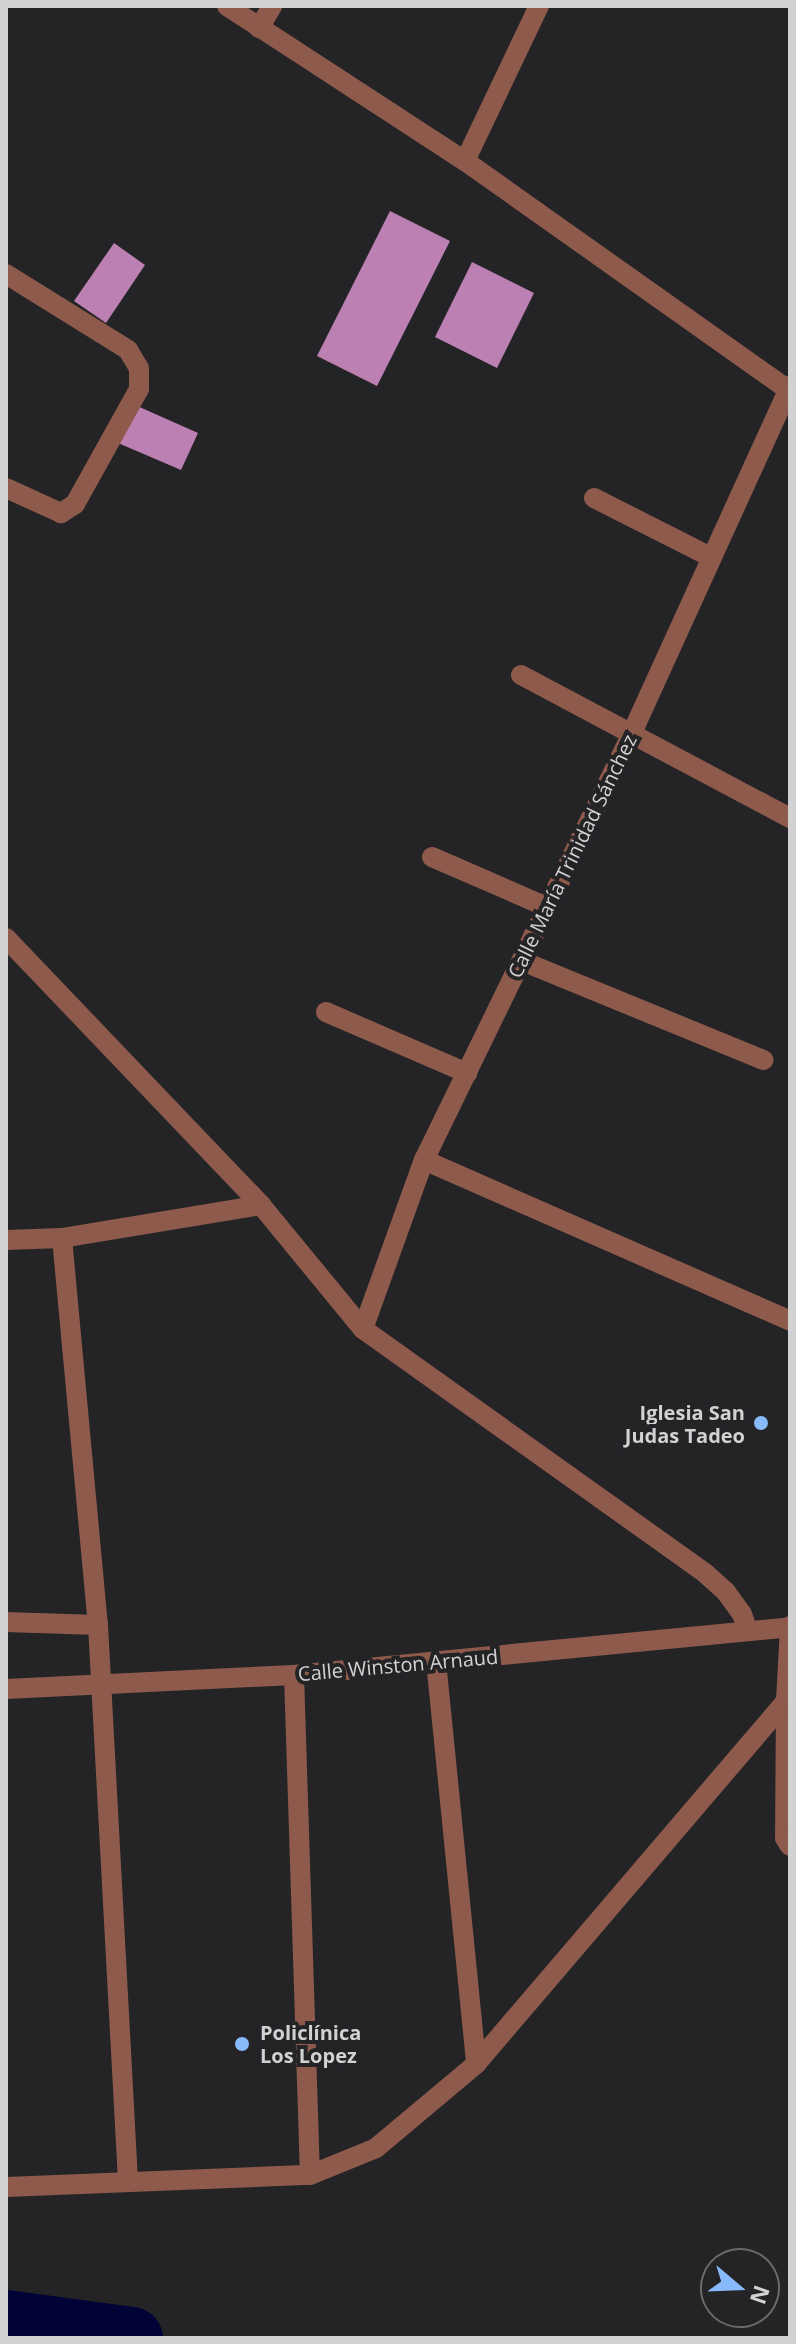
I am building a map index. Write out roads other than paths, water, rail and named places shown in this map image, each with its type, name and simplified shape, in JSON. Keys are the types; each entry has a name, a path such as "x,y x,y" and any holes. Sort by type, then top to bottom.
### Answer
{"street":[{"path":"227,6 465,161 789,389"},
{"path":"259,28 272,6"},
{"path":"465,161 539,6"},
{"path":"6,274 128,350 139,368 139,389 75,504 61,513 6,488"},
{"name":"Calle María Trinidad Sánchez","path":"363,1329 424,1160 631,735 789,389"},
{"path":"594,498 711,557"},
{"path":"521,675 790,818"},
{"path":"432,857 547,907"},
{"path":"6,938 261,1205 363,1329 705,1573 726,1592 742,1614 748,1631"},
{"path":"522,961 763,1060"},
{"path":"326,1012 467,1073"},
{"path":"424,1160 790,1321"},
{"path":"6,1240 62,1238 261,1205"},
{"path":"62,1238 98,1625 128,2181"},
{"path":"6,1622 98,1625"},
{"path":"790,1627 785,1838 790,1846"},
{"name":"Calle Winston Arnaud","path":"6,1689 294,1675 790,1627"},
{"path":"436,1661 476,2064"},
{"path":"294,1675 310,2175"},
{"path":"6,2187 310,2175 376,2148 476,2064 786,1701"}],"waterway":[{"path":"6,2321 132,2338"}],"place":[{"name":"Iglesia San Judas Tadeo","path":"761,1423"},
{"name":"Policlínica Los Lopez","path":"242,2044"}]}
